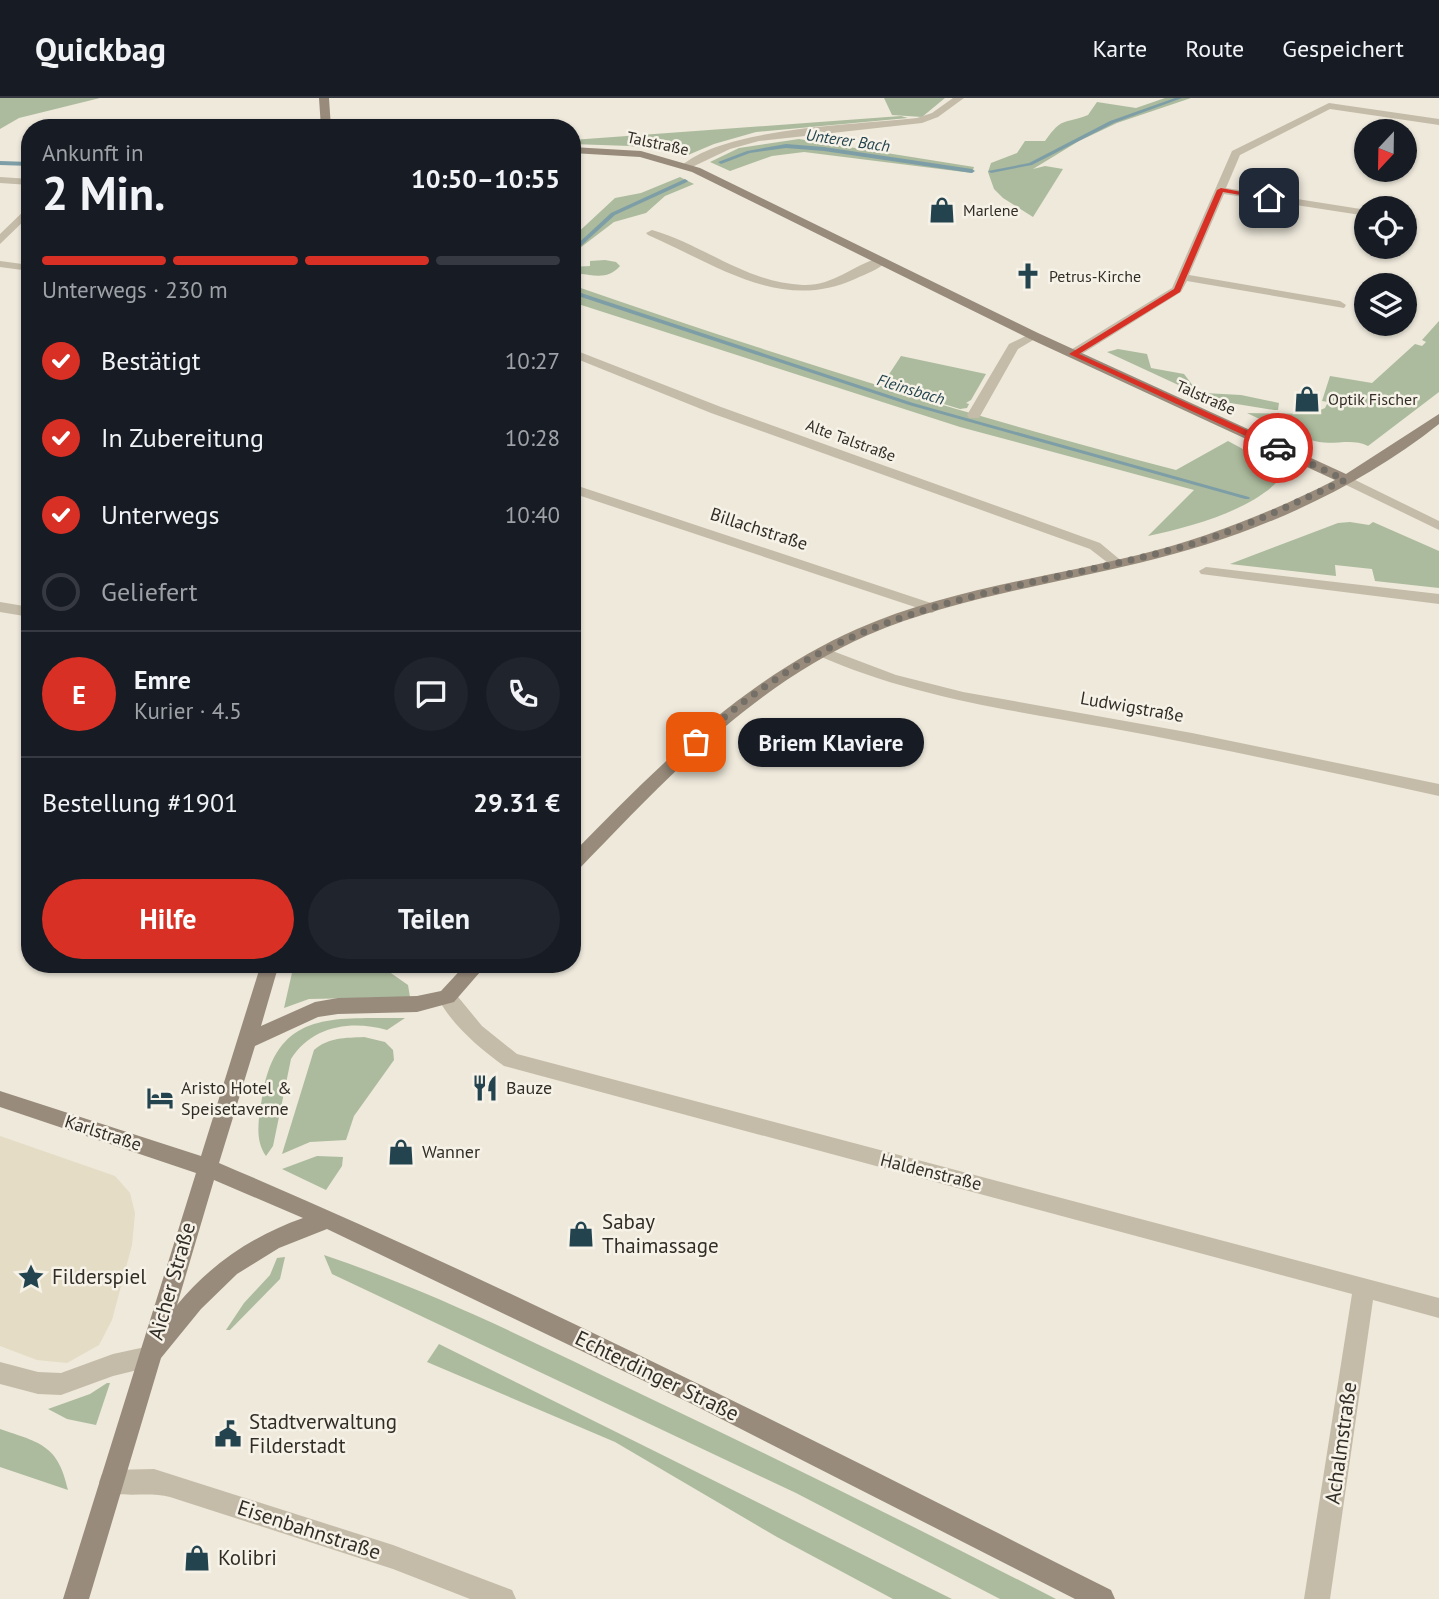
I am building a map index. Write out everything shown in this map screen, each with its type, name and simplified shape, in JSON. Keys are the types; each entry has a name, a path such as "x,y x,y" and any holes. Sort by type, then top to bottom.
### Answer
{"main road":[{"name":"Talstraße","path":"581,151 641,154 686,166 1073,354 1345,480"},
{"path":"581,856 711,728 776,678 822,652 884,624 932,608 1179,548 1222,534 1345,480 1405,444 1439,418"},
{"name":"Aicher Straße","path":"76,1599 267,973"},
{"path":"245,1042 315,1010 338,1006 417,1004 447,997 470,973"},
{"name":"Karlstraße","path":"0,1099 206,1167"},
{"name":"Echterdinger Straße","path":"206,1167 328,1219 698,1395 1102,1599"},
{"path":"150,1357 192,1302 220,1272 258,1245 328,1219"}],"street":[{"path":"686,166 726,147 758,138 918,121 935,115 959,98"},
{"path":"1073,354 1177,290 1236,153 1329,106 1439,122"},
{"path":"0,180 21,181"},
{"path":"1221,190 1354,211"},
{"path":"0,241 21,218"},
{"path":"652,233 745,274 790,286 826,286 882,261"},
{"path":"0,264 21,267"},
{"path":"1183,277 1340,305"},
{"path":"974,415 1013,347 1034,335"},
{"name":"Alte Talstraße","path":"581,357 728,415 1095,545 1117,563"},
{"name":"Talstraße","path":"1345,480 1439,526"},
{"name":"Billachstraße","path":"581,491 932,608"},
{"path":"1206,571 1439,598"},
{"path":"0,607 21,610"},
{"name":"Ludwigstraße","path":"822,652 860,670 914,685 1205,740 1439,790"},
{"name":"Haldenstraße","path":"447,997 464,1023 488,1045 511,1060 1439,1308"},
{"name":"Achalmstraße","path":"1317,1599 1364,1286"},
{"path":"0,1373 38,1383 61,1384 113,1365 150,1357"},
{"name":"Eisenbahnstraße","path":"111,1482 154,1481 238,1506 446,1575 503,1599"}],"green space":[{"path":"0,98 100,98 19,118 0,129"},
{"path":"884,98 945,98 922,117 892,115"},
{"path":"1165,98 1191,98 1117,123 1079,141 1033,169 1045,166 1063,169 1033,217 994,189 988,172 991,163 1017,153 1025,141 1045,141 1060,124 1088,115 1097,102 1136,108"},
{"path":"901,116 908,118 756,132 688,155 630,146 581,144 581,139"},
{"path":"799,139 974,167 972,173 804,152 772,156 730,171 710,162 739,148"},
{"path":"680,177 694,184 665,196 646,213 614,222 581,247 581,230 615,198 641,193"},
{"path":"605,260 616,262 620,266 609,274 581,274 581,266 590,266 590,261"},
{"path":"581,288 872,384 1176,470 1228,441 1278,468 1281,478 1253,500 1219,516 1148,536 1194,490 960,427 581,305"},
{"path":"1439,321 1439,392 1368,446 1356,442 1325,443 1309,440 1247,413 1311,414 1325,408 1328,402 1322,401 1330,376 1372,383 1415,344 1422,346 1426,342 1422,340"},
{"path":"1118,349 1147,354 1151,368 1184,374 1200,395 1107,352"},
{"path":"901,356 986,374 971,400 966,403 969,404 967,408 960,409 882,385"},
{"path":"1204,393 1241,395 1279,403 1278,410 1218,401"},
{"path":"1373,522 1439,551 1439,588 1375,581 1372,569 1335,565 1336,576 1230,564 1338,523 1369,525"},
{"path":"292,973 391,973 408,985 410,997 309,999 284,1008"},
{"path":"405,1018 387,1030 360,1026 333,1028 310,1039 300,1048 291,1059 273,1146 266,1156 259,1136 262,1098 269,1069 280,1048 294,1034 311,1025 331,1020"},
{"path":"364,1037 385,1042 393,1050 394,1060 354,1116 346,1140 310,1142 282,1154 314,1050 331,1040"},
{"path":"317,1156 343,1157 342,1166 326,1190 282,1169"},
{"path":"324,1255 405,1285 525,1338 799,1470 1056,1599 1000,1599 796,1493 332,1274"},
{"path":"285,1257 280,1279 230,1330 226,1330 244,1303 270,1275 277,1258"},
{"path":"439,1344 952,1599 893,1599 777,1537 615,1442 427,1362"},
{"path":"110,1383 96,1425 67,1419 48,1409 90,1394"},
{"path":"0,1429 46,1448 59,1463 68,1490 0,1467"}],"shaded area":[{"path":"0,1136 115,1176 130,1193 135,1213 132,1245 112,1320 99,1345 67,1363 37,1360 0,1346"}],"waterway":[{"name":"Unterer Bach","path":"991,171 1030,164 1112,122 1180,98"},
{"name":"Unterer Bach","path":"721,162 749,152 786,146 972,171"},
{"name":"Fleinsbach","path":"0,163 21,164"},
{"path":"581,244 613,214 685,181"},
{"name":"Fleinsbach","path":"581,295 911,404 1247,498"}],"way so far":[{"path":"696,742 736,707 776,678 822,652 884,624 981,595 1179,548 1253,522 1345,480 1278,448"}],"place":[{"name":"Marlene","path":"942,210"},
{"name":"Petrus-Kirche","path":"1028,276"},
{"name":"Optik Fischer","path":"1307,399"},
{"name":"Briem Klaviere","path":"696,742"},
{"name":"Bauze","path":"485,1088"},
{"name":"Aristo Hotel & Speisetaverne","path":"160,1098"},
{"name":"Wanner","path":"401,1152"},
{"name":"Sabay Thaimassage","path":"581,1234"},
{"name":"Filderspiel","path":"31,1277"},
{"name":"Stadtverwaltung Filderstadt","path":"228,1434"},
{"name":"Kolibri","path":"197,1558"}],"route":[{"path":"1269,198 1221,190 1177,290 1073,354 1278,448"}]}
